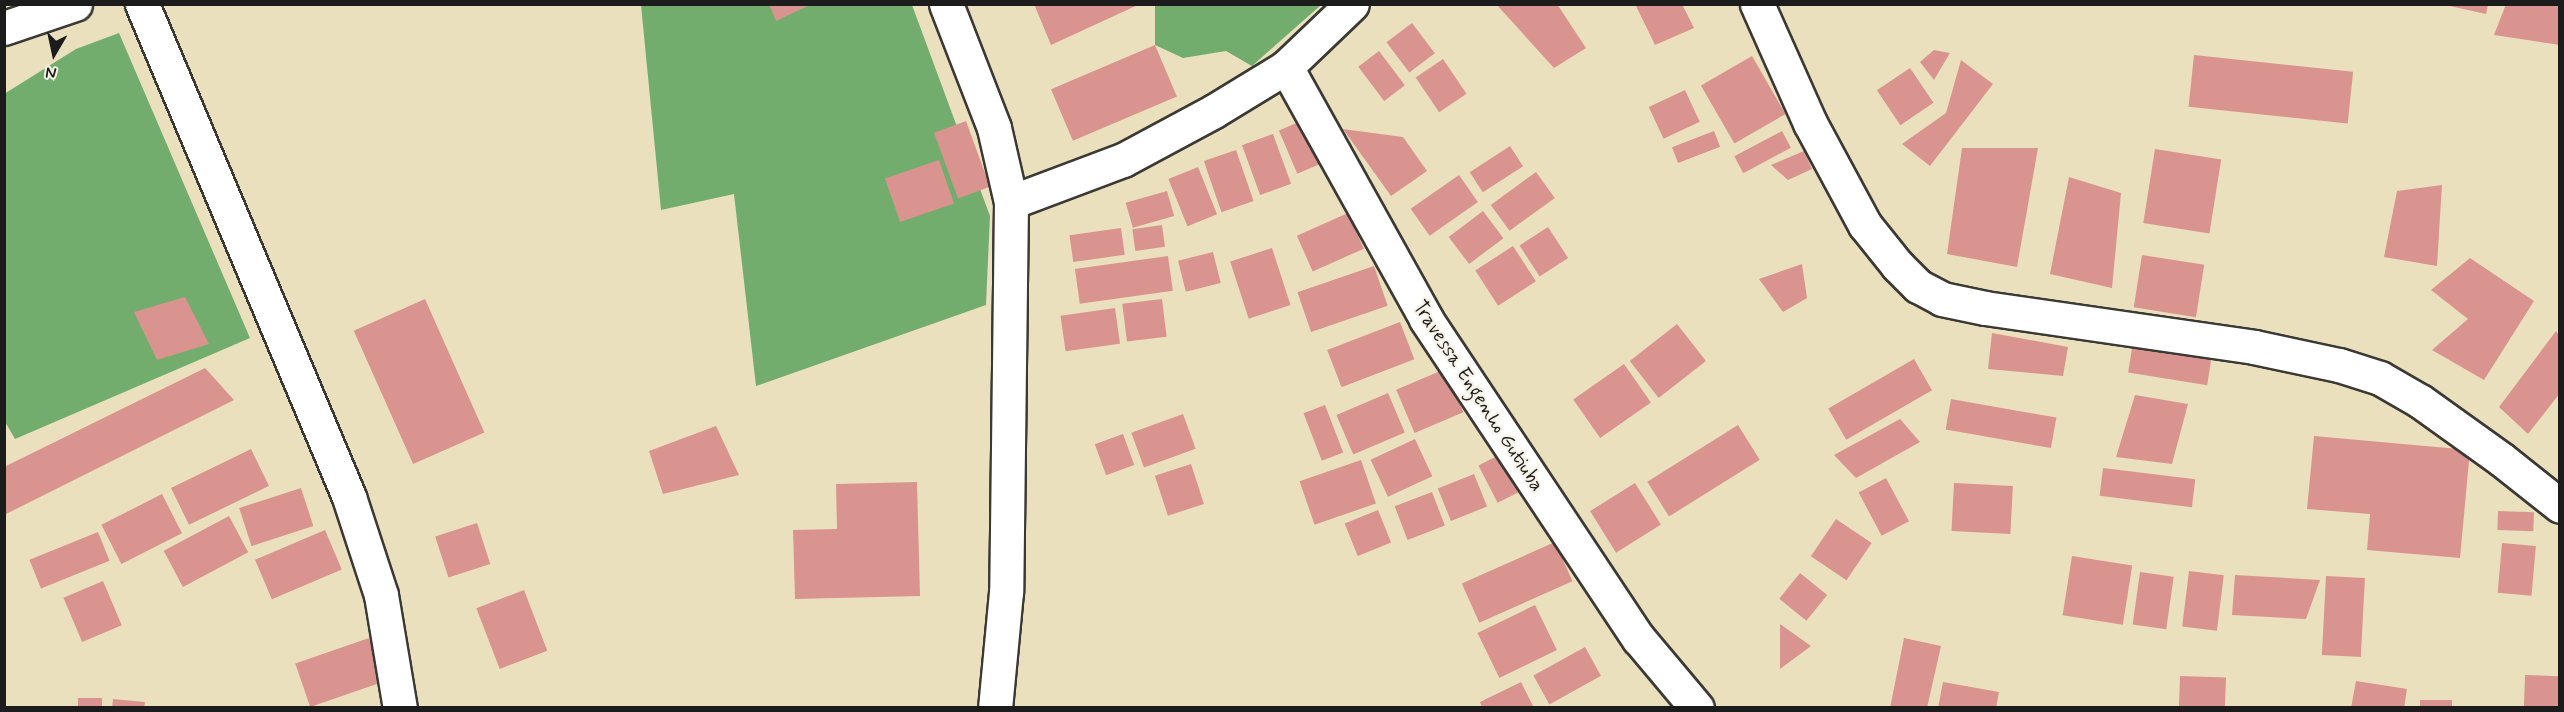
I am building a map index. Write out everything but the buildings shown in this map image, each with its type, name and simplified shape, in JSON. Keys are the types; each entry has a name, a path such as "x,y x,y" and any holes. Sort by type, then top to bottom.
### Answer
{"street":[{"path":"4,28 75,4"},
{"path":"142,4 349,497 381,595 400,708"},
{"path":"946,4 994,128 1011,202 1006,592 995,708"},
{"path":"1011,202 1122,160 1214,111 1286,67 1352,4"},
{"path":"1756,4 1810,123 1865,225 1897,265 1918,286 1942,299 1985,308 2254,347 2339,364 2380,378 2420,401 2501,459 2559,506"},
{"name":"Travessa Engenho Gutiuba","path":"1286,67 1426,319 1639,639 1697,708"}],"green space":[{"path":"1155,4 1321,5 1252,66 1226,51 1183,58 1155,45"},
{"path":"641,5 912,5 990,216 986,305 756,386 734,194 661,210"},
{"path":"119,33 250,338 15,439 4,420 4,94 76,49"}]}
